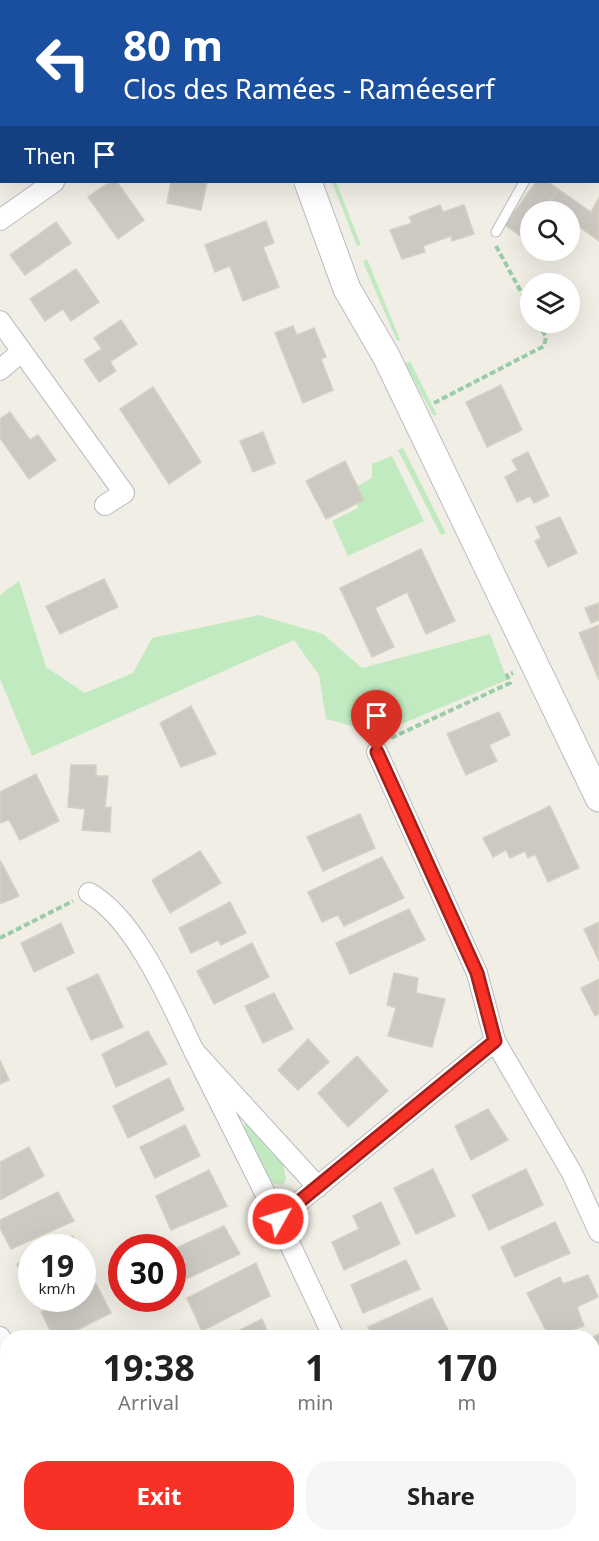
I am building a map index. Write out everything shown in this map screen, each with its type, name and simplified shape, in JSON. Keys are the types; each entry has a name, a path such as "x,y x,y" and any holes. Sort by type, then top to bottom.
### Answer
{"main road":[{"path":"308,183 347,289 386,356 599,798"}],"street":[{"path":"0,220 53,183"},
{"path":"0,321 123,493 105,505"},
{"path":"0,370 21,352"},
{"path":"377,752 477,973 495,1041 572,1173 599,1232"},
{"path":"89,893 104,901 154,966 330,1330"},
{"path":"278,1219 495,1041"},
{"path":"194,1052 318,1187"}],"lane":[{"path":"496,232 523,183"}],"path":[{"path":"496,232 493,240 520,289"},
{"path":"413,413 544,346 546,337 544,333"},
{"path":"377,752 381,743 510,683 507,675 534,664"},
{"path":"0,938 89,893"}],"green space":[{"path":"332,183 336,183 361,245 357,246"},
{"path":"367,259 400,340 397,341 363,262"},
{"path":"410,361 437,415 433,415 405,364"},
{"path":"403,448 446,533 441,535 398,450"},
{"path":"392,456 424,521 348,556 332,521 358,508 350,490 372,478 372,464"},
{"path":"19,581 46,667 85,693 133,673 152,638 259,615 323,634 362,668 490,634 507,680 380,733 326,719 319,675 294,640 32,756 0,679 0,595"},
{"path":"246,1124 251,1126 283,1163 286,1180 283,1185 267,1182 241,1128"}],"building":[{"path":"109,183 118,183 144,220 118,239 88,197"},
{"path":"171,183 207,183 201,210 167,203"},
{"path":"535,183 549,183 558,189 550,201 522,201"},
{"path":"558,189 575,201 550,201"},
{"path":"599,198 599,241 580,227 580,204 591,212"},
{"path":"520,204 520,236 505,225"},
{"path":"440,205 443,212 464,205 474,234 452,241 451,236 423,246 425,252 402,259 390,230 412,223 409,217"},
{"path":"266,221 274,243 263,247 279,287 243,301 230,266 215,272 205,245"},
{"path":"56,222 71,243 25,275 10,255"},
{"path":"76,269 99,302 71,321 63,309 45,321 30,299"},
{"path":"121,320 137,344 110,362 116,371 99,382 84,360 102,349 94,338"},
{"path":"293,326 297,335 314,328 326,357 321,359 333,390 303,403 275,333"},
{"path":"501,385 522,430 487,447 466,402"},
{"path":"153,387 201,462 169,484 120,409"},
{"path":"10,412 30,440 38,435 56,460 29,479 0,438 0,419"},
{"path":"263,432 275,463 253,472 240,441"},
{"path":"528,452 549,496 534,503 530,496 517,502 505,477 518,470 512,460"},
{"path":"345,461 364,500 326,519 306,481"},
{"path":"560,517 577,553 548,567 535,541 541,538 536,527"},
{"path":"421,549 455,621 426,634 407,592 375,608 394,647 372,657 340,588"},
{"path":"104,579 118,607 60,634 46,606"},
{"path":"599,603 599,620 591,623 585,608"},
{"path":"599,625 599,680 579,633"},
{"path":"191,706 216,754 181,767 160,723"},
{"path":"499,712 510,735 489,745 497,761 466,775 447,734"},
{"path":"71,765 96,765 96,776 108,776 105,808 111,807 110,832 82,830 85,809 68,807"},
{"path":"36,774 59,821 20,840 9,820 0,823 0,792"},
{"path":"550,806 579,868 548,882 535,854 528,858 525,851 510,858 506,850 493,857 483,838"},
{"path":"360,814 375,848 323,871 307,837"},
{"path":"200,851 221,883 170,913 152,880"},
{"path":"382,857 404,898 344,926 338,915 322,922 308,892"},
{"path":"0,860 19,896 0,904"},
{"path":"230,902 246,933 221,945 218,940 191,953 179,928"},
{"path":"409,909 425,940 350,974 336,943"},
{"path":"599,922 599,961 584,929"},
{"path":"61,923 74,953 34,972 21,943"},
{"path":"252,943 269,977 214,1004 197,971"},
{"path":"394,973 418,978 416,993 445,999 432,1047 388,1036 396,1008 387,1005"},
{"path":"98,974 123,1027 91,1040 67,988"},
{"path":"599,979 599,1014 595,1016 581,988"},
{"path":"274,993 293,1029 263,1043 245,1006"},
{"path":"148,1031 167,1064 116,1087 102,1054"},
{"path":"308,1039 329,1062 298,1090 278,1070"},
{"path":"357,1056 388,1091 348,1127 318,1093"},
{"path":"0,1060 9,1080 0,1084"},
{"path":"169,1078 184,1110 128,1138 113,1106"},
{"path":"488,1109 508,1140 471,1160 455,1126"},
{"path":"185,1125 200,1156 155,1178 140,1147"},
{"path":"29,1147 44,1176 0,1200 0,1162"},
{"path":"433,1169 455,1216 416,1234 394,1188"},
{"path":"526,1169 543,1205 489,1230 472,1195"},
{"path":"209,1170 227,1206 171,1230 156,1196"},
{"path":"58,1192 74,1221 45,1234 18,1234 18,1246 11,1249 0,1228 0,1220"},
{"path":"381,1202 400,1244 344,1270 332,1242 359,1229 353,1216"},
{"path":"555,1222 570,1253 515,1277 501,1247"},
{"path":"224,1226 240,1254 186,1279 186,1244"},
{"path":"406,1260 420,1289 363,1313 351,1285"},
{"path":"256,1263 270,1296 204,1330 202,1330 187,1298"},
{"path":"588,1275 598,1297 577,1307 584,1326 573,1330 546,1330 527,1293 560,1277 563,1284"},
{"path":"96,1284 108,1307 108,1312 111,1313 77,1330 50,1330 41,1312 96,1312"},
{"path":"432,1298 448,1330 370,1330 368,1327"},
{"path":"262,1319 267,1330 240,1330"}],"route":[{"path":"278,1219 495,1041 477,973 377,752"}]}
